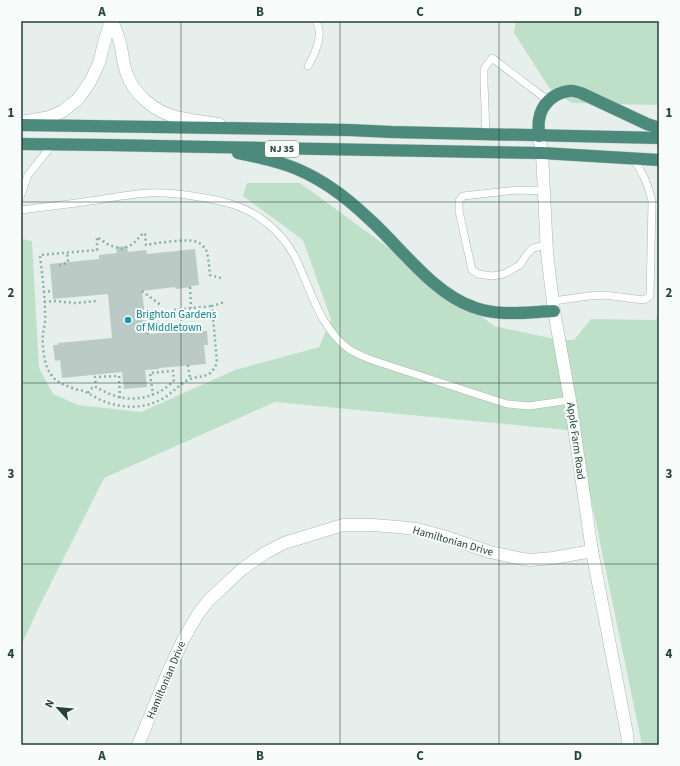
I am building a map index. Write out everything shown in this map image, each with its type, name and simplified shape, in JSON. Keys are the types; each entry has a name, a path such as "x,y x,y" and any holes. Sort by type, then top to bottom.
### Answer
{"highway":[{"path":"539,136 539,119 543,108 550,99 560,93 571,90 581,93 647,124 659,128"},
{"name":"NJ 35","path":"21,125 350,130 659,138"},
{"name":"NJ 35","path":"21,144 542,153 659,160"},
{"path":"210,147 269,159 297,169 337,192 368,217 428,278 463,303 491,312 511,313 554,306"}],"street":[{"path":"21,122 50,117 63,111 78,99 90,82 99,63 105,39 112,21"},
{"path":"112,21 118,34 127,77 143,99 162,112 175,117 244,129"},
{"name":"Apple Farm Road","path":"539,136 542,153 546,245 554,306 570,400 592,551 628,745"},
{"name":"Hamiltonian Drive","path":"138,745 169,670 183,640 198,614 241,570 265,553 284,543 342,525 373,525 398,526 417,529 490,552 530,560 554,558 592,551"}],"lane":[{"path":"308,66 318,42 318,25 316,21"},
{"path":"486,134 484,69 492,58 542,96 550,99"},
{"path":"21,195 28,175 53,144"},
{"path":"554,306 589,296 604,295 644,300 650,296 652,202 650,190 645,177 634,158"},
{"path":"544,191 516,190 463,196 459,201 458,211 472,270 478,274 492,276 504,274 520,265 533,248 546,245"},
{"path":"21,210 151,193 181,194 231,203 254,213 271,226 284,240 295,256 318,310 337,337 350,350 378,362 507,404 529,406 570,400"}],"path":[{"path":"212,306 217,362 216,367 208,375 190,379 163,399 139,407 116,405 102,401 82,390 76,390 59,383 50,373 46,365 43,336 46,315 40,255 98,250 97,237 109,245 122,249 133,244 143,233 145,234 146,245 189,240 202,245 208,258 210,275 222,278"},
{"path":"58,265 67,263 67,253"},
{"path":"190,287 191,308"},
{"path":"142,290 162,306"},
{"path":"44,292 52,291"},
{"path":"44,302 54,301 75,303 96,301"},
{"path":"174,310 212,306 225,302"},
{"path":"144,312 161,311"},
{"path":"147,334 163,316"},
{"path":"188,365 190,379"},
{"path":"96,387 120,398 135,398 152,395 171,384 174,380 173,371 150,373 152,395"},
{"path":"96,387 95,377 119,376 120,398"},
{"path":"146,384 151,384"},
{"path":"88,393 92,388 96,387"}],"green space":[{"path":"516,21 659,21 659,105 572,103 550,89 514,33"},
{"path":"247,183 300,183 494,326 559,340 574,340 591,319 656,320 659,303 659,745 642,745 577,431 275,402 104,478 21,646 21,239 32,241 39,368 53,394 78,405 141,412 235,370 319,347 331,319 303,240 243,196"}],"building":[{"name":"Brighton Gardens of Middletown","path":"127,246 128,252 146,250 147,254 195,249 199,285 176,289 175,287 142,291 147,334 203,329 203,331 207,331 208,345 204,345 206,364 145,370 147,387 124,389 122,372 62,378 60,360 55,361 53,345 58,345 58,343 112,338 108,294 53,299 50,264 99,259 99,255 117,253 116,247"}],"place":[{"name":"Brighton Gardens of Middletown","path":"128,320"}]}
